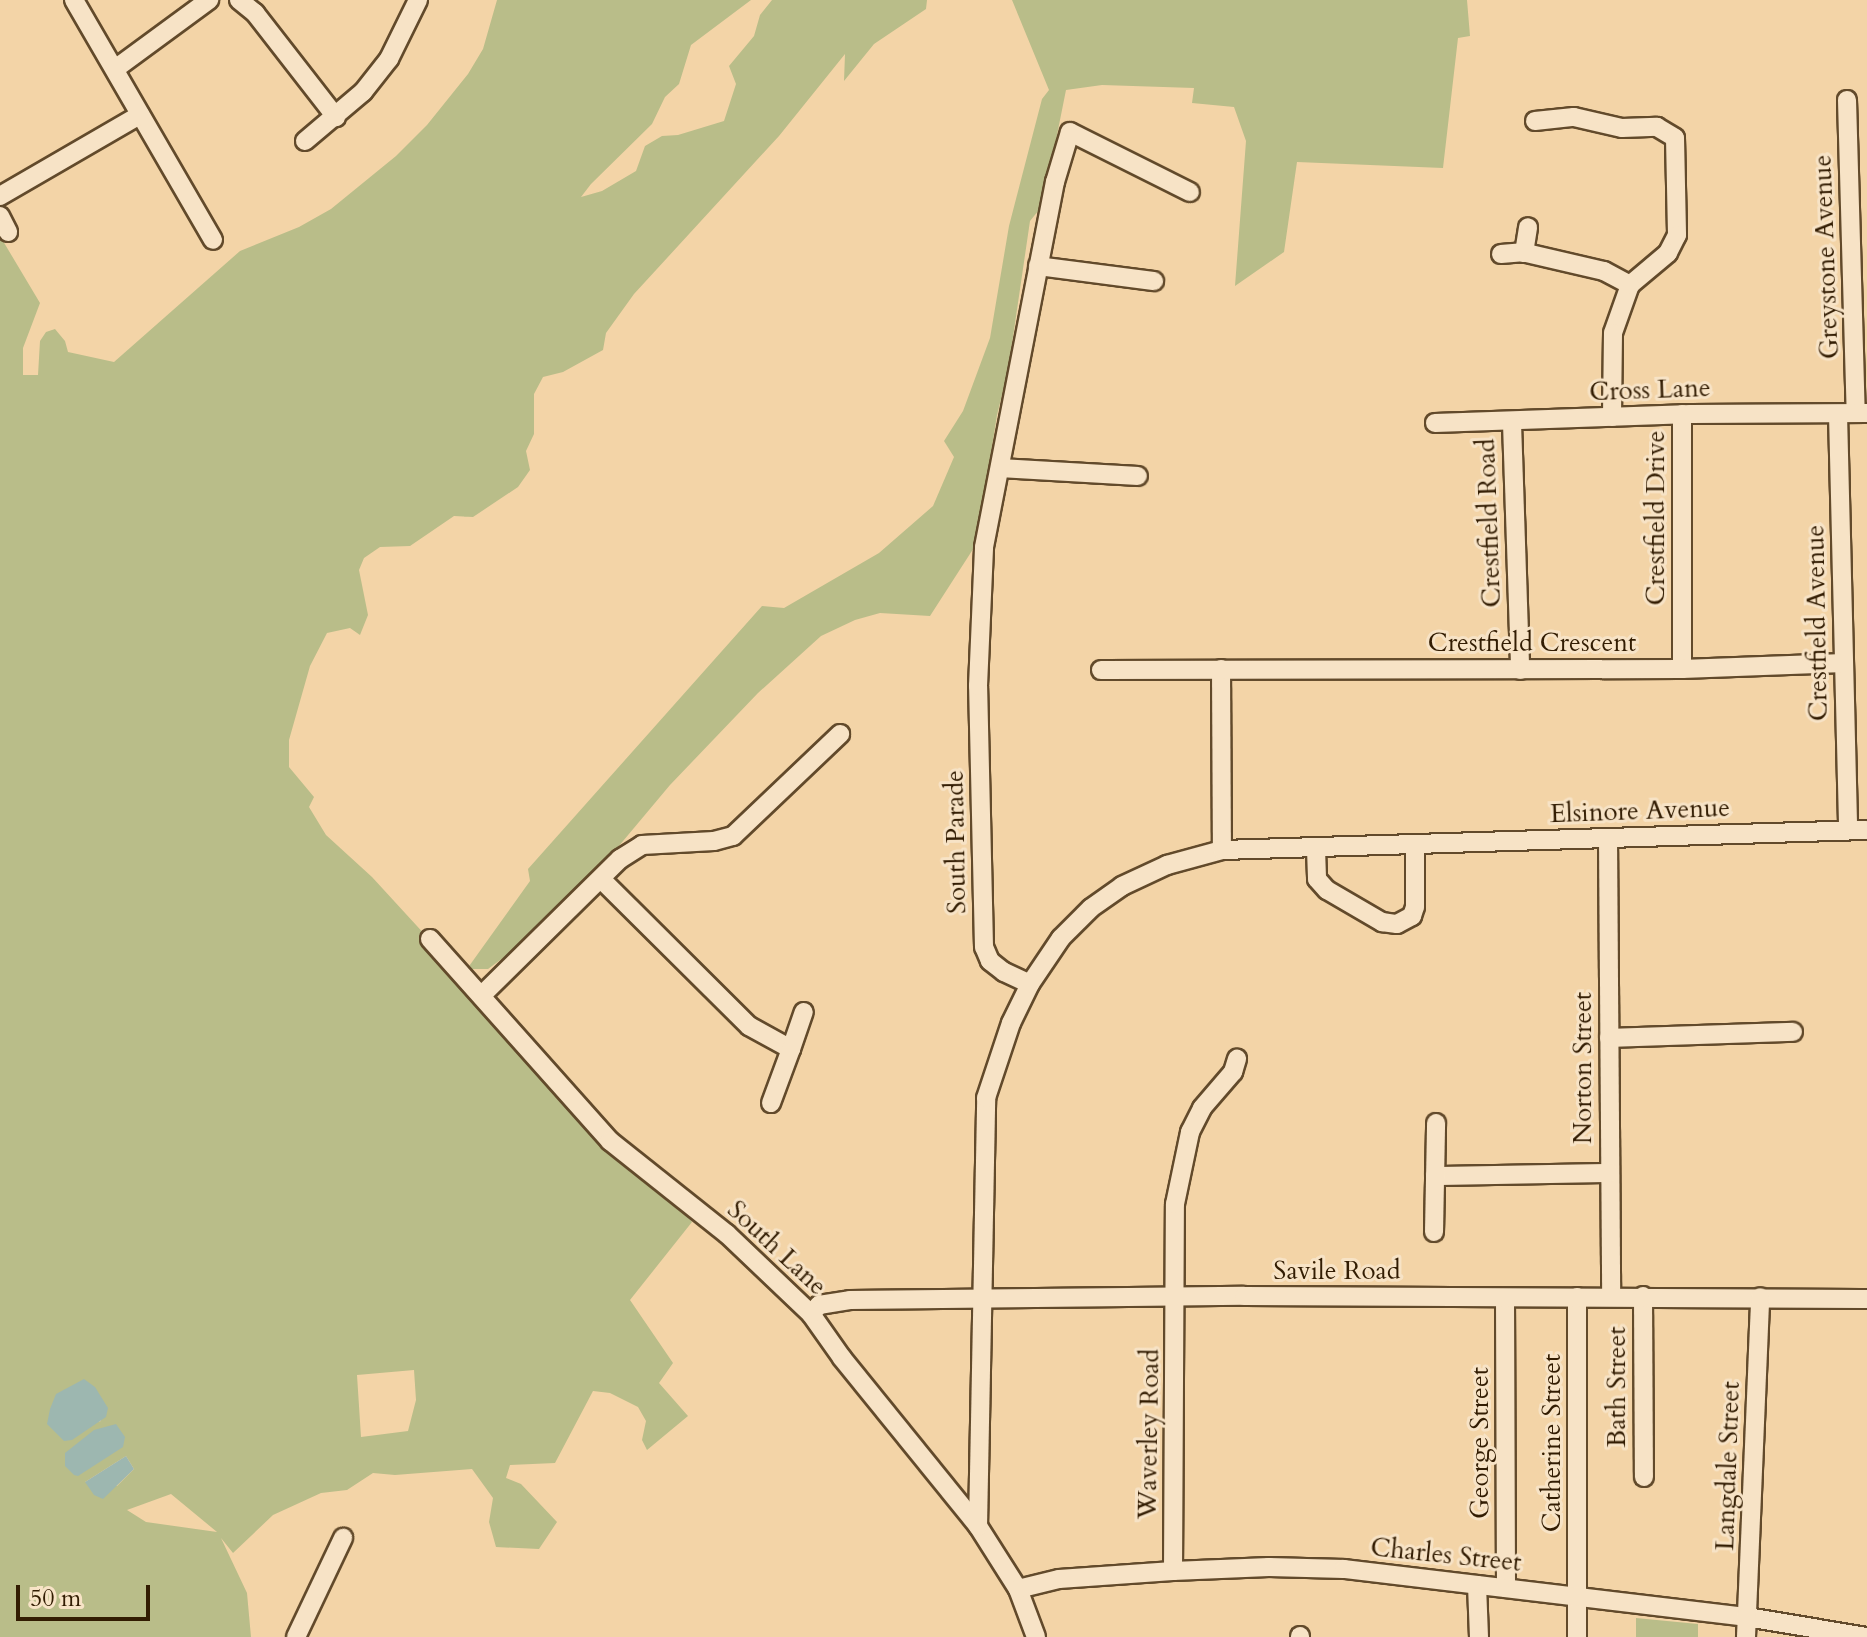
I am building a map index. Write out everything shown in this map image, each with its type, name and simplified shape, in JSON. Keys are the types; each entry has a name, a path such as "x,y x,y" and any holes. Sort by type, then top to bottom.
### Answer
{"street":[{"path":"74,0 213,240"},
{"path":"115,69 209,0"},
{"path":"239,0 255,13 336,117"},
{"path":"305,141 336,117 389,59 418,0"},
{"name":"Greystone Avenue","path":"1847,100 1853,414"},
{"path":"0,196 140,115"},
{"path":"1535,121 1574,117 1622,128 1657,127 1675,138 1677,235 1668,253 1630,285 1613,333 1612,417"},
{"name":"South Parade","path":"1030,984 1004,972 990,961 984,947 978,686 984,547 1038,266 1070,132 1190,192"},
{"path":"1524,253 1528,227"},
{"path":"1501,254 1524,253 1604,271 1630,285"},
{"path":"1038,266 1154,281"},
{"name":"Cross Lane","path":"1435,423 1512,423 1682,414 1853,414"},
{"name":"Crestfield Drive","path":"1682,414 1682,669"},
{"name":"Crestfield Avenue","path":"1848,830 1844,663 1853,414"},
{"name":"Crestfield Road","path":"1512,423 1520,670"},
{"path":"1000,468 1138,476"},
{"name":"Crestfield Crescent","path":"1101,670 1682,669 1844,663"},
{"path":"1221,669 1222,850"},
{"path":"482,995 620,859 642,845 714,841 733,836 840,734"},
{"name":"Elsinore Avenue","path":"1030,984 1061,938 1091,908 1122,886 1167,865 1222,850 1867,830"},
{"name":"Norton Street","path":"1608,838 1611,1297"},
{"path":"1316,849 1317,879 1327,890 1382,922 1397,924 1412,916 1415,907 1415,846"},
{"path":"602,880 749,1026 791,1049"},
{"name":"South Lane","path":"430,939 610,1141 727,1234 811,1314 842,1358 978,1526 1018,1589 1036,1637"},
{"path":"978,1526 986,1098 1011,1023 1030,984"},
{"path":"771,1103 804,1012"},
{"path":"1609,1038 1793,1032"},
{"name":"Waverley Road","path":"1173,1571 1177,1297 1175,1204 1180,1167 1202,1108 1233,1072 1237,1059"},
{"path":"1434,1232 1436,1123"},
{"path":"1435,1176 1610,1173"},
{"name":"Savile Road","path":"811,1314 819,1305 850,1300 1643,1296 1867,1299"},
{"name":"Bath Street","path":"1643,1296 1644,1477"},
{"name":"Catherine Street","path":"1577,1297 1577,1637"},
{"name":"Langdale Street","path":"1746,1637 1760,1297"},
{"name":"George Street","path":"1505,1298 1506,1588"},
{"path":"296,1637 343,1538"},
{"name":"Charles Street","path":"1018,1589 1059,1579 1173,1571 1269,1567 1344,1569 1747,1617 1866,1637"},
{"path":"1477,1585 1479,1637"}],"green space":[{"path":"497,0 751,0 691,45 679,84 665,97 652,124 581,197 602,191 636,171 645,146 662,136 678,135 724,121 736,84 729,66 754,36 760,15 772,0 927,0 926,9 874,44 844,81 845,54 779,136 634,294 606,333 603,350 563,372 543,377 534,394 534,434 526,451 530,470 518,487 473,517 454,516 410,546 380,547 364,558 359,570 368,615 360,635 350,628 327,633 310,666 289,740 289,767 314,797 309,807 326,835 372,877 461,974 505,1040 590,1130 674,1198 692,1222 630,1300 673,1363 659,1383 688,1416 647,1450 642,1440 646,1421 638,1407 610,1393 593,1391 555,1463 510,1465 506,1478 521,1484 557,1522 539,1549 496,1547 489,1522 493,1498 472,1469 395,1475 373,1473 347,1490 321,1493 273,1515 233,1553 221,1538 247,1593 251,1637 0,1637 0,236 40,303 23,348 23,375 38,375 40,341 46,332 55,329 65,341 68,352 114,362 240,251 299,227 331,209 396,156 427,125 468,74 483,49","holes":["414,1370 416,1400 408,1431 361,1437 357,1375","84,1380 101,1421 94,1423 64,1392","126,1456 134,1469 117,1486 85,1482","171,1494 217,1532 146,1522 127,1510"]},
{"path":"1012,0 1467,0 1470,36 1458,38 1443,168 1297,162 1284,252 1235,286 1246,141 1234,107 1192,103 1194,88 1102,85 1066,90 1043,205 1030,221 1008,371 997,415 977,543 930,616 880,613 855,620 821,636 758,693 670,785 613,853 507,955 488,969 467,969 530,881 528,869 762,606 784,608 879,553 933,506 954,457 944,441 963,411 990,338 1009,226 1042,99 1049,90"},
{"path":"1636,1618 1698,1624 1698,1637 1636,1637"}],"water":[{"path":"84,1379 95,1387 108,1408 106,1417 72,1440 64,1441 47,1424 50,1409 56,1394"},
{"path":"116,1424 125,1437 123,1447 78,1476 65,1466 65,1453 94,1430"},
{"path":"126,1456 134,1469 103,1499 94,1495 85,1482"}]}
